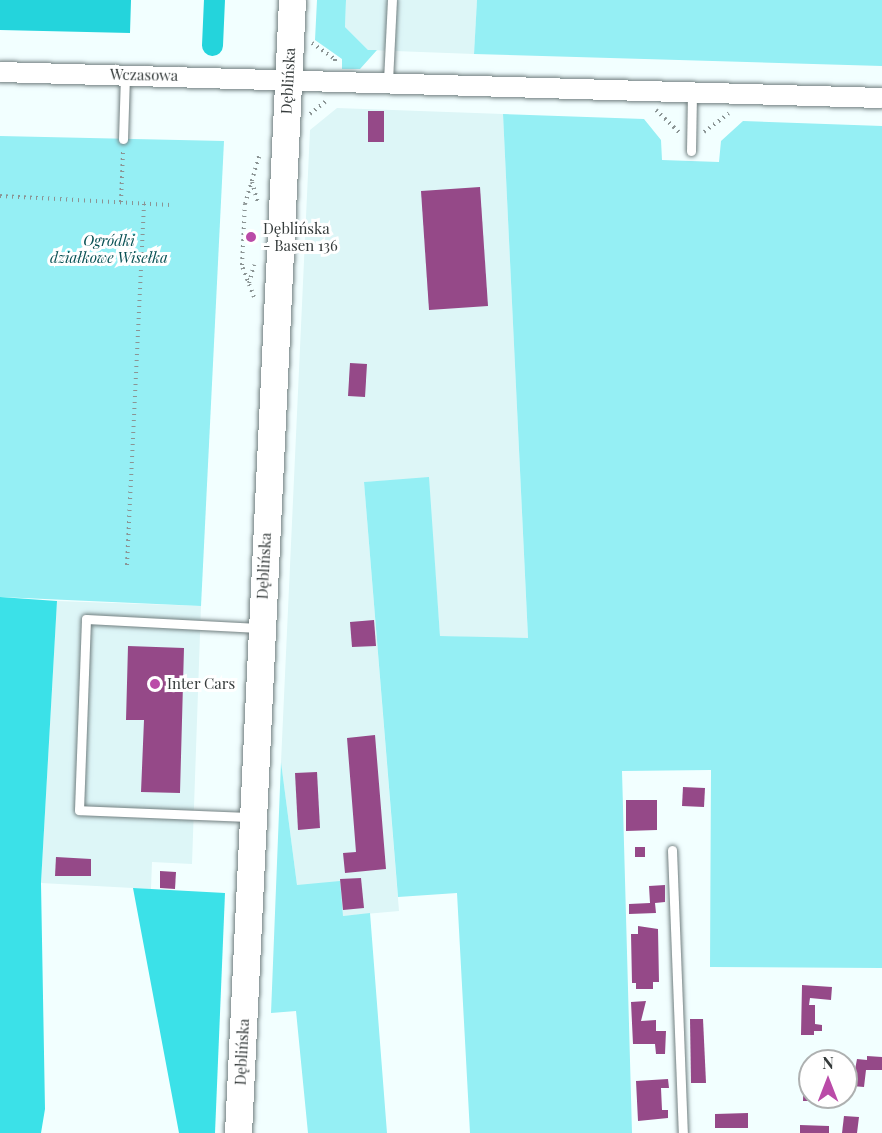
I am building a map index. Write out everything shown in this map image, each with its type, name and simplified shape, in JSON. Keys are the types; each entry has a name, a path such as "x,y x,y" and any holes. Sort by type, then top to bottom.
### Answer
{"main road":[{"name":"Dęblińska","path":"238,1133 292,0"}],"street":[{"name":"Wczasowa","path":"0,72 288,78 882,98"}],"lane":[{"path":"388,81 392,0"},
{"path":"123,139 125,74"},
{"path":"691,151 692,92"},
{"path":"252,817 79,810 86,619 261,628"},
{"path":"672,850 683,1133"}],"path":[{"path":"312,32 311,42 335,59 334,80"},
{"path":"121,202 123,139"},
{"path":"257,305 242,265 245,204 262,147"},
{"path":"252,181 257,212"},
{"path":"0,196 171,205"},
{"path":"127,565 144,203"},
{"path":"249,284 255,256"}],"shaded area":[{"path":"0,0 131,0 130,33 0,30"},
{"path":"346,0 477,0 474,54 368,50 345,27"},
{"path":"337,108 503,114 528,639 440,636 428,478 364,482 399,911 343,916 297,885 281,762 310,130"},
{"path":"0,597 57,601 41,883 45,1109 41,1133 0,1133"},
{"path":"57,601 201,606 192,864 152,862 151,889 41,883"},
{"path":"133,888 225,893 215,1133 179,1133"}],"green space":[{"path":"317,0 346,0 345,27 368,50 377,50 360,69 342,69 342,59 315,40"},
{"path":"477,0 882,0 882,66 474,54"},
{"path":"503,114 644,119 661,140 662,160 719,162 721,141 743,121 882,126 882,968 710,967 711,770 622,771 632,1133 470,1133 457,893 398,897 364,482 429,477 440,636 528,638"},
{"name":"Ogródki działkowe Wisełka","path":"0,136 224,141 201,606 0,597"},
{"path":"281,762 297,885 340,881 343,916 370,913 387,1133 308,1133 296,1011 271,1013"}],"building":[{"path":"368,111 384,111 384,142 368,142"},
{"path":"480,187 488,306 429,310 421,191"},
{"path":"350,363 367,364 365,397 348,396"},
{"path":"374,620 376,646 352,647 350,622"},
{"name":"Inter Cars","path":"128,646 184,648 180,793 141,792 144,720 126,720"},
{"path":"375,735 386,869 345,873 343,853 356,852 347,738"},
{"path":"317,772 320,828 298,830 295,773"},
{"path":"683,787 705,788 704,807 682,806"},
{"path":"626,800 657,800 657,830 626,831"},
{"path":"635,847 645,847 645,857 635,857"},
{"path":"56,857 91,859 91,876 55,876"},
{"path":"160,871 176,872 175,889 160,888"},
{"path":"361,878 364,908 343,910 340,879"},
{"path":"665,885 665,902 655,903 656,913 629,914 629,904 650,903 649,886"},
{"path":"638,926 658,929 659,982 653,982 653,989 636,989 636,983 632,983 631,934 638,934"},
{"path":"802,985 832,987 831,1000 810,998 809,1005 815,1005 815,1024 822,1025 822,1031 814,1031 814,1035 801,1035"},
{"path":"646,1001 641,1021 656,1020 656,1031 666,1031 665,1054 656,1054 655,1044 633,1044 631,1002"},
{"path":"690,1019 703,1019 706,1083 691,1083"},
{"path":"867,1056 882,1057 882,1070 866,1070 864,1087 858,1086 858,1059 867,1060"},
{"path":"668,1079 669,1088 661,1088 662,1110 668,1110 668,1118 638,1121 636,1081"},
{"path":"748,1113 748,1128 715,1128 715,1114"},
{"path":"844,1116 859,1117 857,1133 842,1133"},
{"path":"800,1125 829,1126 829,1133 800,1133"}],"waterway":[{"path":"212,45 214,0"}],"place":[{"name":"Dęblińska - Basen 136","path":"251,237"},
{"name":"Inter Cars","path":"155,684"}]}
